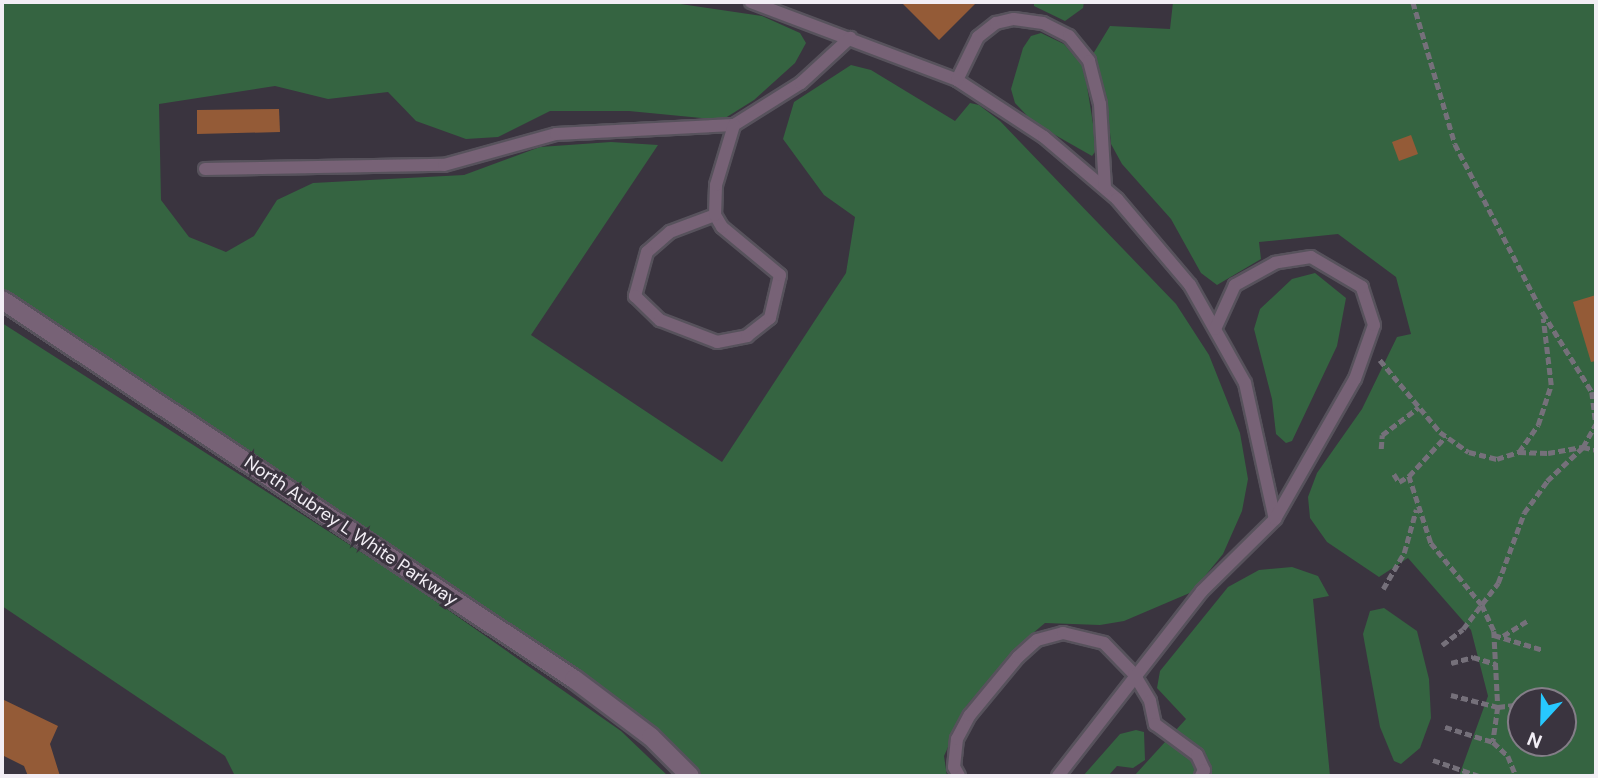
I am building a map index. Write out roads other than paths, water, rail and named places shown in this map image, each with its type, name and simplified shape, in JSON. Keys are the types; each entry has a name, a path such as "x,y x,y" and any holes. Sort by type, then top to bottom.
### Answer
{"street":[{"name":"North Aubrey L White Parkway","path":"2,300 574,679 651,737 690,776"}],"lane":[{"path":"751,2 957,80 1044,137 1105,188 1190,285 1245,383 1275,519"},
{"path":"957,80 978,37 996,23 1014,19 1043,23 1069,36 1089,61 1100,104 1105,188"},
{"path":"205,169 444,165 556,134 734,125 801,83 850,38"},
{"path":"715,215 670,232 647,252 635,296 660,320 717,342 747,337 770,318 780,275 722,227 715,215 716,185 734,125"},
{"path":"1058,776 1134,674 1202,591 1275,519 1355,379 1374,325 1363,287 1311,257 1275,263 1235,285 1215,329"},
{"path":"959,776 954,767 957,739 970,715 1018,657 1037,640 1063,634 1085,636 1104,643 1134,674 1150,701 1155,724 1197,755 1204,770 1200,776"}]}
